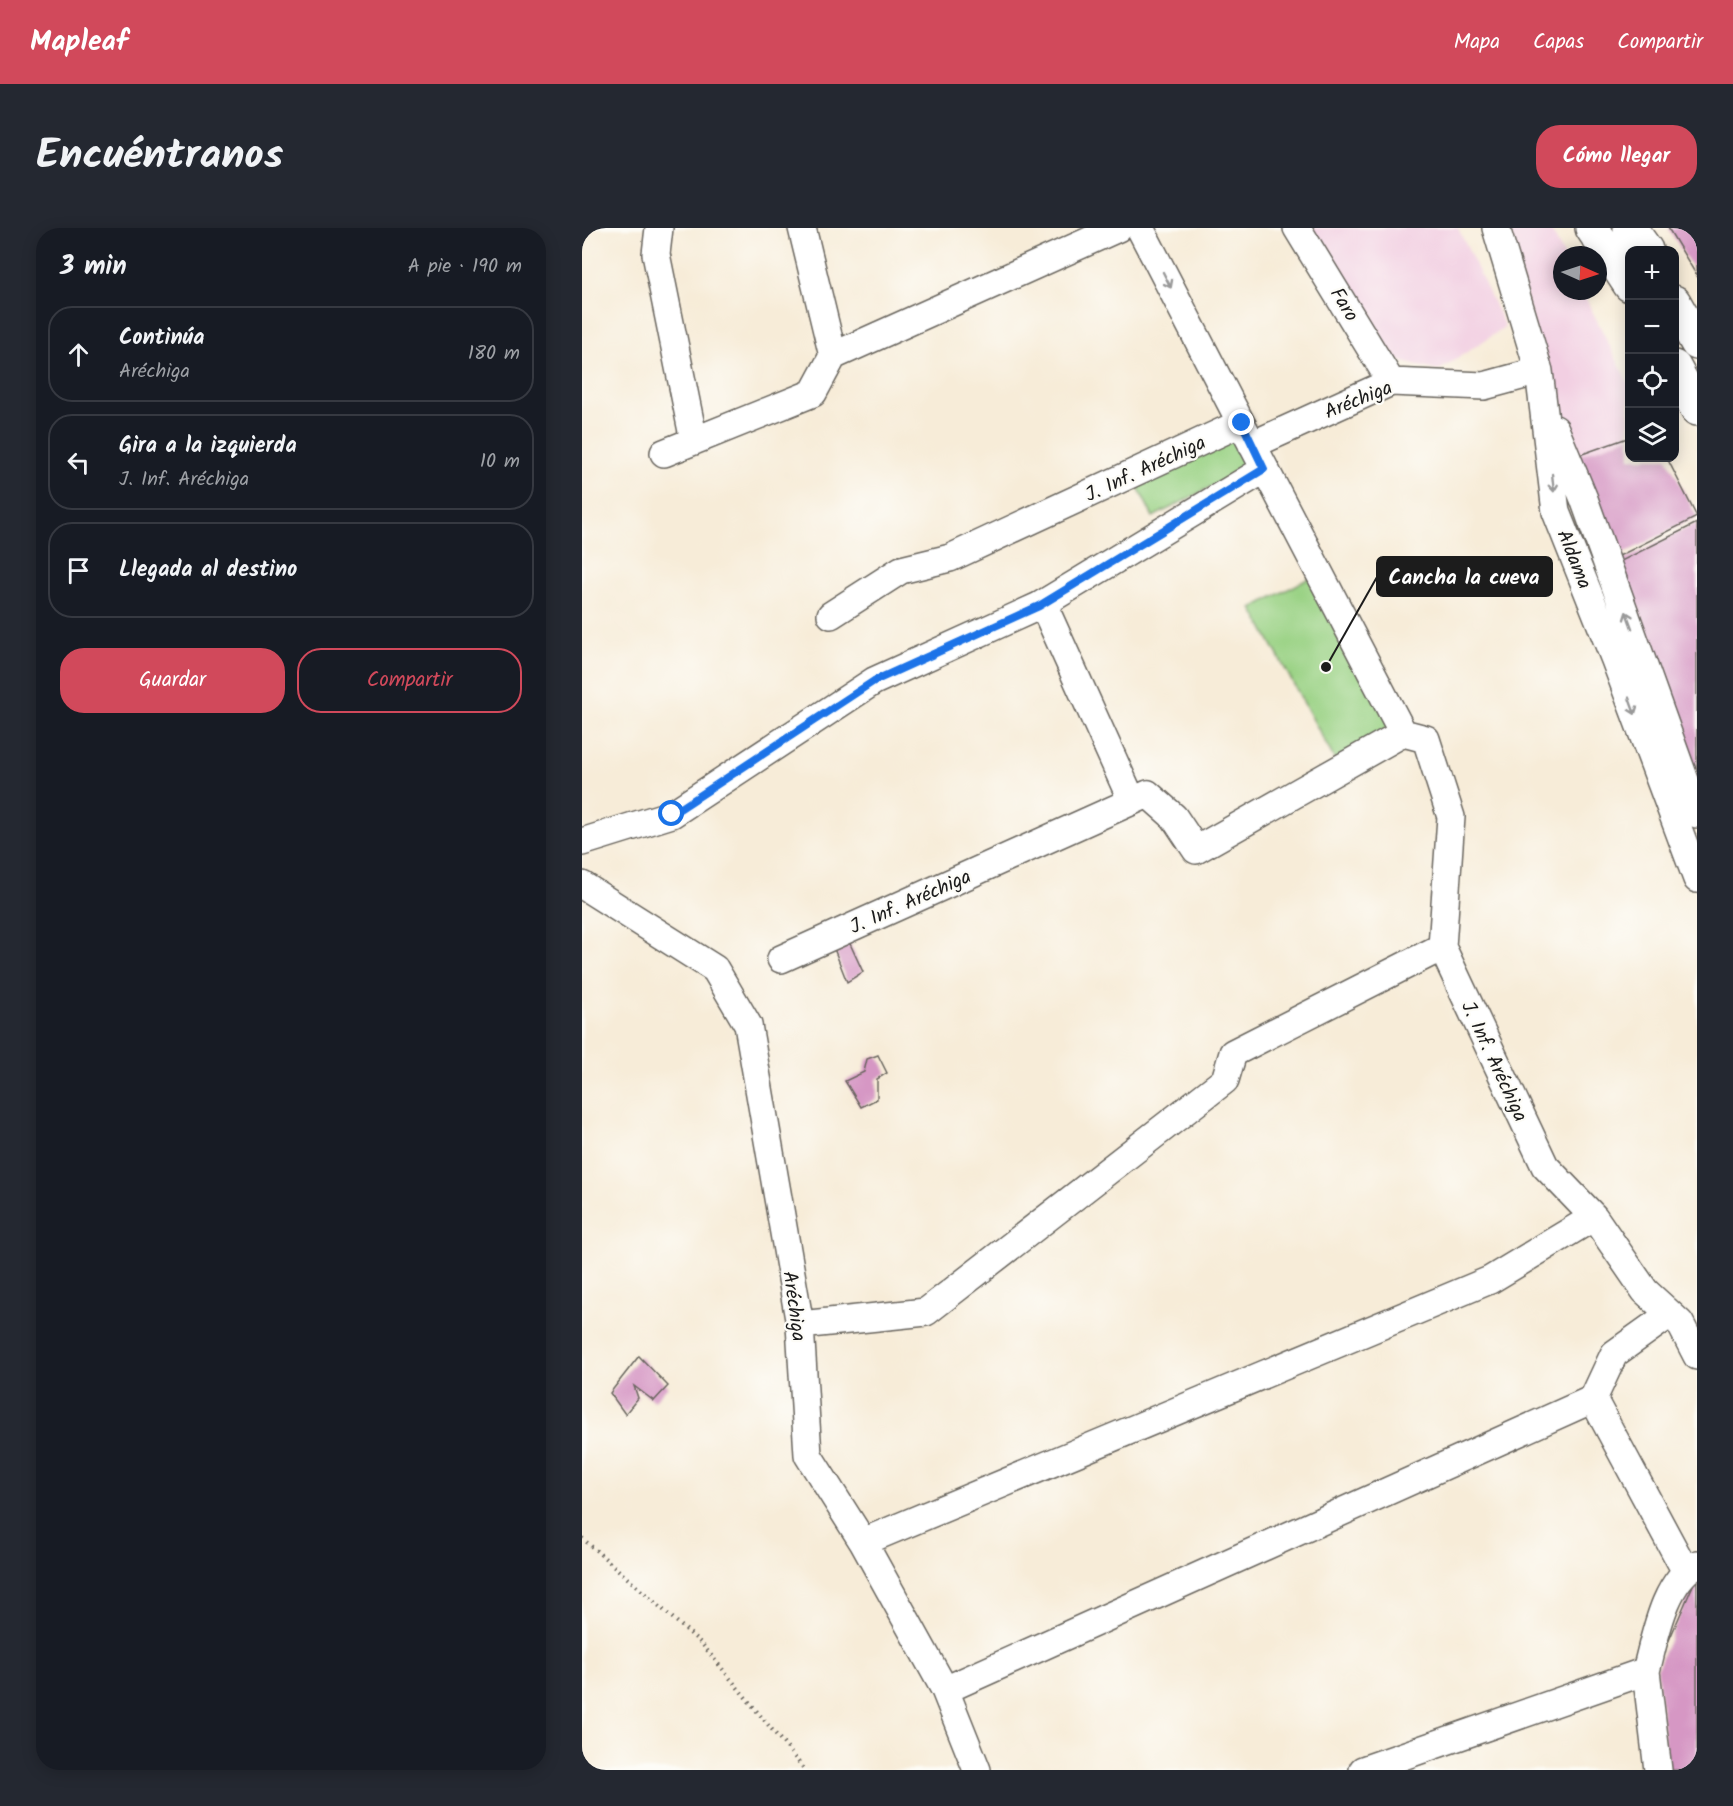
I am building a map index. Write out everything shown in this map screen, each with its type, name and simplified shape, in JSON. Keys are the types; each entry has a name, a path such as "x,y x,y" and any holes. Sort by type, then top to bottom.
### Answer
{"main road":[{"path":"1592,228 1625,279"},
{"path":"1630,228 1643,246"},
{"path":"1679,311 1697,343"},
{"path":"1679,376 1697,409"}],"street":[{"path":"659,228 656,254 694,441"},
{"path":"802,228 833,356"},
{"path":"664,453 813,393 833,356 1118,228"},
{"path":"1140,228 1403,733"},
{"name":"Faro","path":"1297,228 1391,382"},
{"name":"Aldama","path":"1496,228 1539,371 1545,404 1556,512 1627,655 1697,879"},
{"name":"Aréchiga","path":"582,842 672,814 874,681 1043,604 1253,446 1391,382 1484,386 1539,371"},
{"name":"J. Inf. Aréchiga","path":"831,615 901,570 950,558 1253,446"},
{"path":"1043,604 1132,801"},
{"path":"1627,655 1697,814"},
{"name":"J. Inf. Aréchiga","path":"781,960 1148,794 1173,817 1196,850 1403,733 1426,739 1451,817 1442,947 1545,1166 1594,1217 1645,1291 1680,1323 1697,1356"},
{"name":"Aréchiga","path":"582,885 715,969 748,1025 800,1325 808,1455 863,1542 945,1690 977,1770"},
{"path":"800,1325 926,1312 1225,1080 1233,1053 1442,947"},
{"path":"863,1542 1490,1280 1594,1217"},
{"path":"945,1690 1593,1399 1614,1354 1670,1314"},
{"path":"1593,1399 1691,1567 1662,1612 1646,1671 1658,1770"},
{"path":"1363,1770 1646,1671"}],"path":[{"path":"582,1538 702,1644 805,1770"}],"shaded area":[{"path":"1305,228 1458,228 1505,327 1438,371 1388,358"},
{"path":"1509,228 1550,228 1559,246 1553,246 1553,300 1587,300 1625,376 1625,438 1574,457 1535,335"}],"green space":[{"path":"1240,428 1257,463 1153,517 1135,481"},
{"path":"1319,573 1399,726 1335,760 1252,608"}],"building":[{"path":"1668,228 1697,228 1697,276 1679,246"},
{"path":"1625,439 1625,462 1669,462 1697,517 1617,557 1574,457"},
{"path":"1697,523 1697,790 1617,563"},
{"path":"846,935 863,972 847,982 831,941"},
{"path":"878,1055 887,1073 877,1079 877,1099 861,1107 845,1081 864,1072 867,1059"},
{"path":"639,1356 668,1386 654,1401 634,1386 638,1398 625,1414 610,1393"},
{"path":"1697,1576 1697,1770 1667,1770 1657,1668"}],"place":[{"name":"Cancha la cueva","path":"1326,667"}],"route":[{"path":"672,814 874,681 1039,606 1264,469 1242,423"}]}
